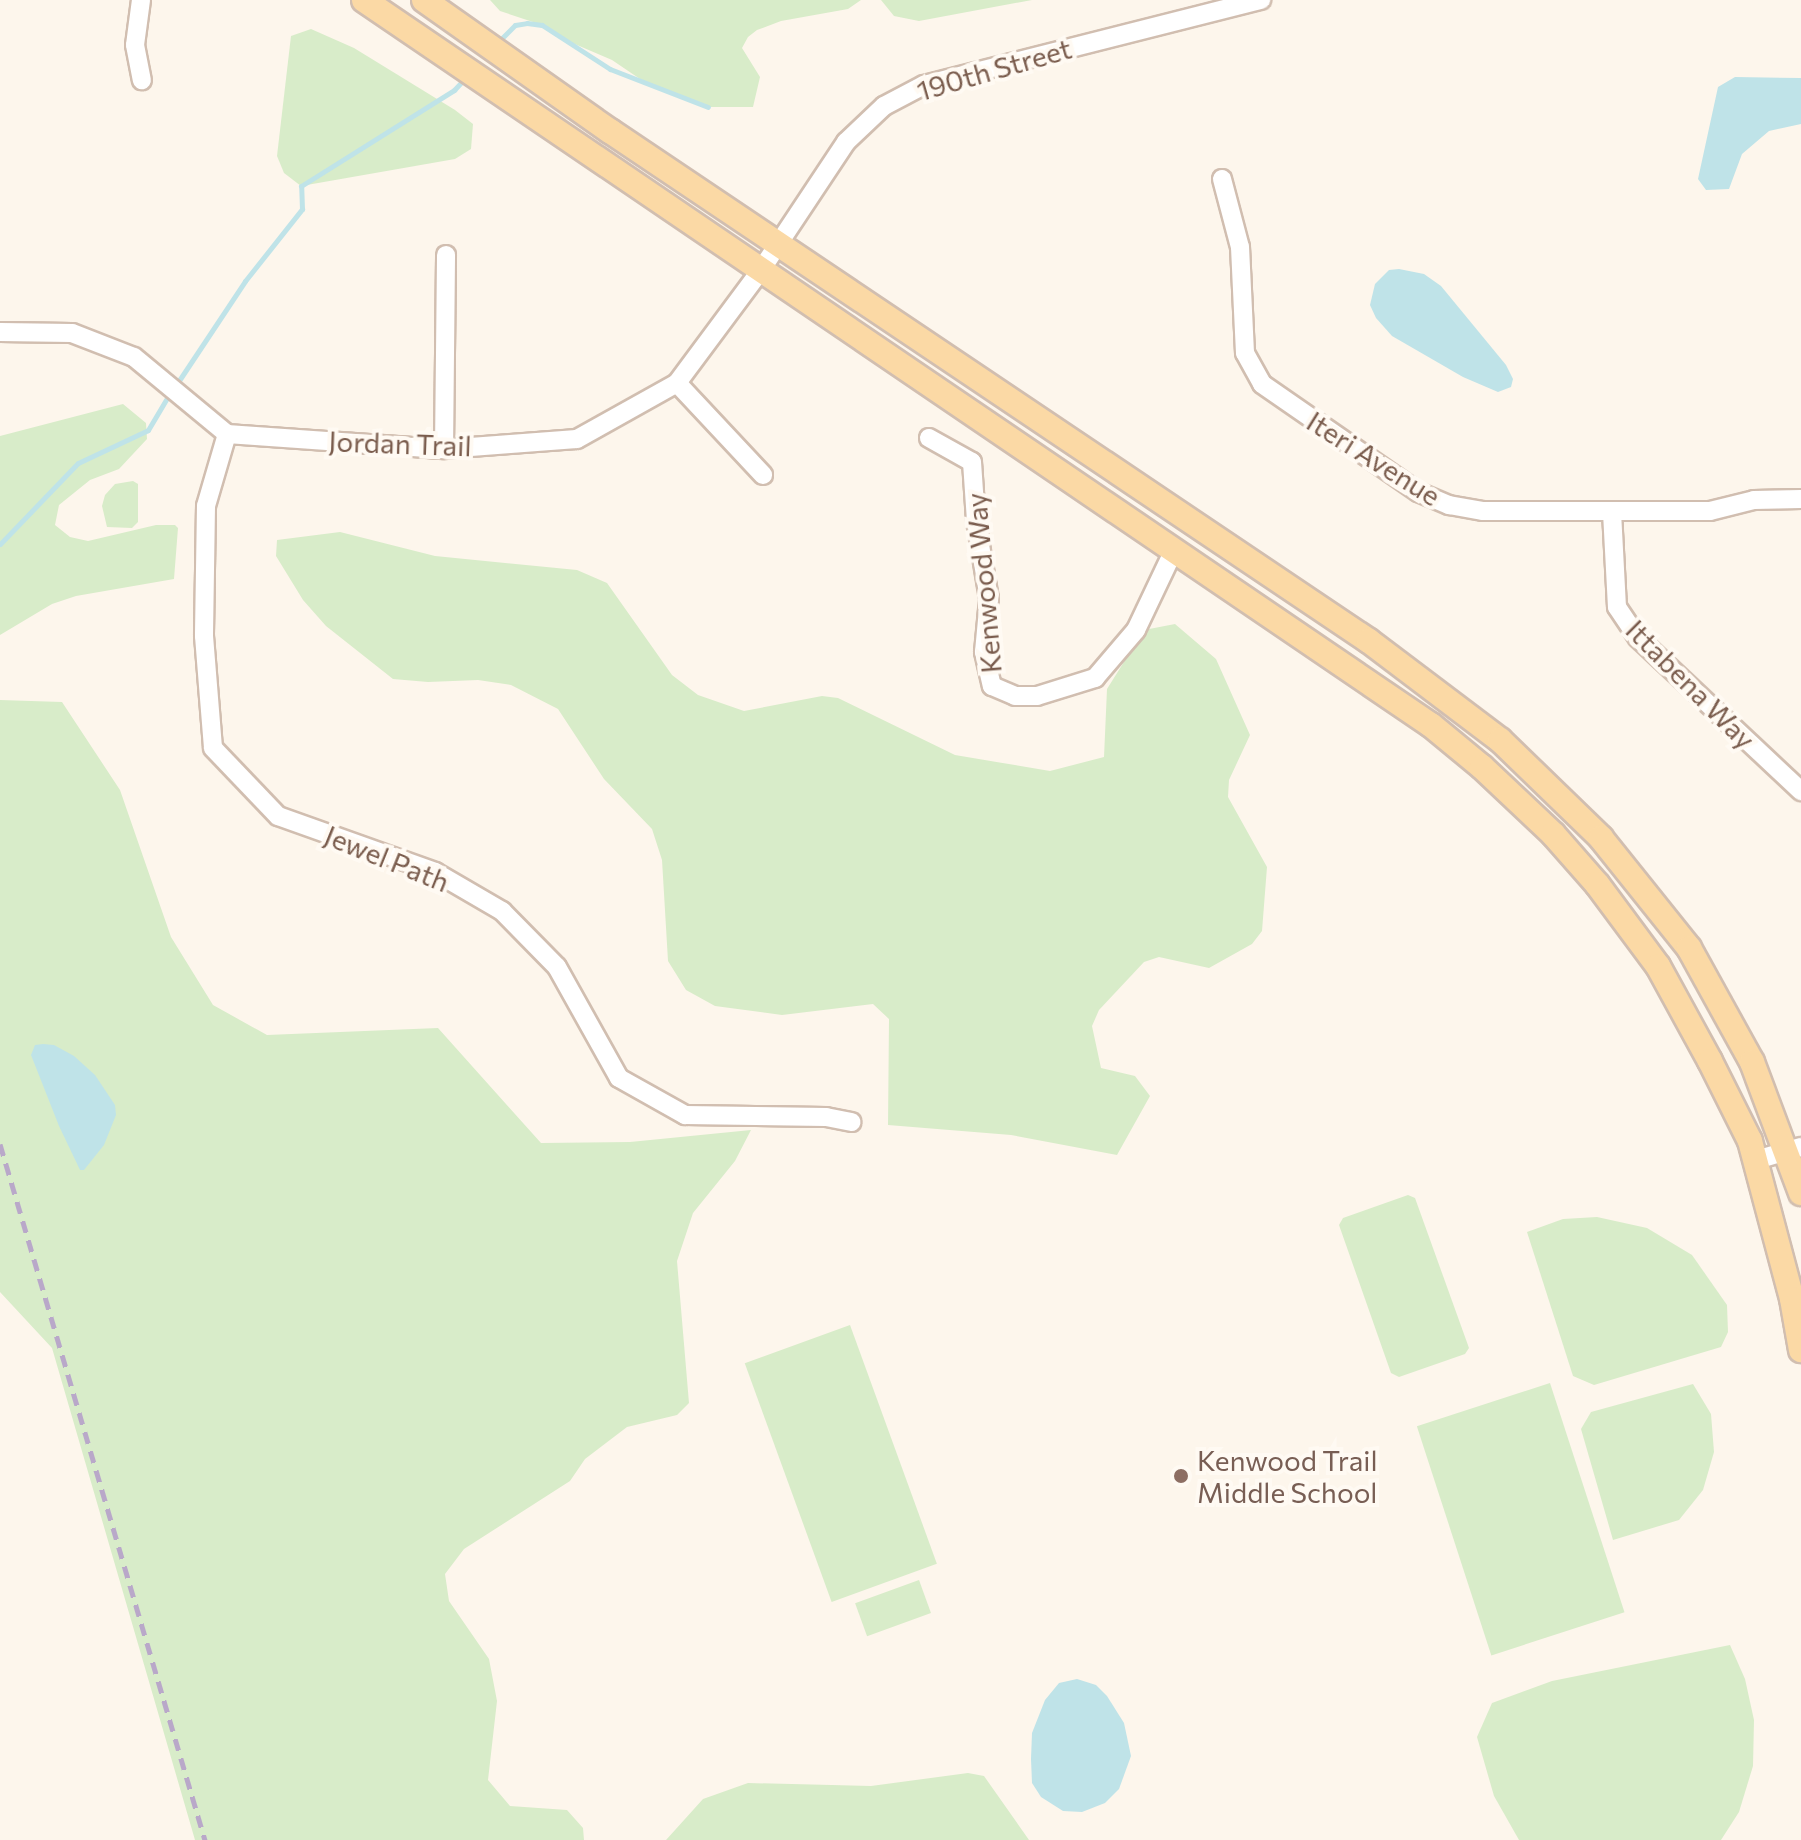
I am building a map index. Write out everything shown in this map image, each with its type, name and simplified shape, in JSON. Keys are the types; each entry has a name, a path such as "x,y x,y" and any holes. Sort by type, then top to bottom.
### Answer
{"main road":[{"path":"364,0 1431,725 1482,767 1553,834 1597,884 1658,966 1724,1088 1756,1160 1792,1299 1801,1350"},
{"path":"424,0 1369,641 1434,687 1521,759 1601,838 1689,948 1752,1062 1794,1148 1801,1193"}],"street":[{"path":"141,0 135,45 142,80"},
{"name":"190th Street","path":"761,270 846,142 872,115 898,98 924,85 1240,2 1261,0"},
{"name":"Iteri Avenue","path":"1222,179 1240,247 1245,353 1262,384 1274,396 1418,492 1449,505 1483,511 1710,511 1754,500 1801,499"},
{"path":"444,449 446,255"},
{"name":"Jordan Trail","path":"227,434 444,449 577,439 677,383 761,270"},
{"path":"0,332 72,333 134,357 227,434"},
{"path":"677,383 763,475"},
{"name":"Jewel Path","path":"227,434 206,506 204,636 213,748 278,816 435,872 502,911 557,967 619,1078 685,1115 826,1117 852,1122"},
{"name":"Kenwood Way","path":"929,438 972,462 976,521 989,599 984,652 992,686 1015,696 1037,696 1095,678 1136,630 1174,550"},
{"name":"Ittabena Way","path":"1612,512 1617,607 1638,638 1801,791"},
{"path":"1756,1160 1794,1148"}],"green space":[{"path":"490,0 861,0 848,9 781,21 757,30 748,37 742,48 760,77 753,107 708,107 643,81 612,60 563,39 542,25 500,11"},
{"path":"881,0 1032,0 919,21 894,16"},
{"path":"311,29 354,48 455,110 473,124 471,149 455,159 301,186 284,173 277,156 291,36"},
{"path":"123,404 146,423 147,439 119,469 90,480 59,505 55,525 70,537 88,541 156,525 175,525 178,528 174,579 76,596 52,604 0,635 0,436"},
{"path":"133,481 138,484 138,522 132,528 107,527 102,506 105,495 115,484"},
{"path":"340,532 435,556 577,570 607,583 672,675 698,695 744,711 822,696 838,698 955,755 1050,771 1104,757 1107,689 1144,630 1175,624 1216,659 1250,735 1229,780 1228,797 1267,867 1262,931 1252,944 1209,968 1159,957 1144,962 1099,1010 1092,1026 1101,1068 1135,1076 1150,1096 1117,1155 1011,1135 888,1125 889,1019 873,1004 782,1015 715,1006 686,990 668,961 662,860 652,829 604,779 558,709 511,685 478,680 428,682 393,679 326,626 303,600 276,556 277,540"},
{"path":"0,700 62,702 120,790 171,937 213,1005 267,1035 438,1028 541,1143 630,1142 751,1130 735,1161 693,1213 677,1261 689,1403 677,1415 627,1427 585,1459 570,1481 464,1549 445,1574 449,1601 489,1659 497,1701 488,1780 510,1806 567,1810 583,1828 584,1840 195,1840 52,1348 0,1292"},
{"path":"1408,1195 1415,1198 1469,1348 1465,1354 1399,1377 1391,1373 1339,1225 1343,1218"},
{"path":"1597,1217 1647,1228 1692,1255 1727,1305 1728,1332 1721,1347 1594,1385 1573,1376 1527,1232 1563,1219"},
{"path":"850,1325 937,1564 832,1602 745,1363"},
{"path":"1550,1383 1624,1612 1491,1655 1417,1426"},
{"path":"1693,1384 1711,1414 1714,1452 1703,1490 1679,1520 1613,1540 1581,1429 1591,1412"},
{"path":"919,1580 931,1613 867,1636 855,1603"},
{"path":"1730,1645 1745,1679 1754,1720 1753,1766 1739,1812 1721,1840 1519,1840 1494,1796 1477,1737 1492,1703 1552,1681"},
{"path":"968,1773 984,1776 1029,1840 666,1840 703,1799 748,1783 871,1786"}],"water":[{"path":"1735,77 1801,78 1801,124 1769,131 1742,154 1729,189 1706,190 1698,179 1718,87"},
{"path":"1389,270 1424,274 1441,286 1506,365 1513,379 1511,387 1498,392 1463,377 1392,336 1376,318 1370,305 1375,284"},
{"path":"35,1045 54,1045 74,1056 95,1075 115,1105 116,1115 104,1145 84,1170 80,1170 59,1126 31,1055"},
{"path":"1077,1679 1096,1685 1107,1696 1124,1723 1131,1756 1119,1789 1105,1803 1082,1812 1063,1811 1041,1797 1032,1783 1031,1759 1032,1733 1045,1700 1059,1683"}],"waterway":[{"path":"497,43 515,25 542,25 610,69 708,107"},
{"path":"176,385 245,281 302,209 301,186 454,90 466,77"},
{"path":"0,544 78,463 148,430 170,393"}],"railway":[{"path":"0,1144 205,1840"}],"place":[{"name":"Kenwood Trail Middle School","path":"1181,1476"}]}
